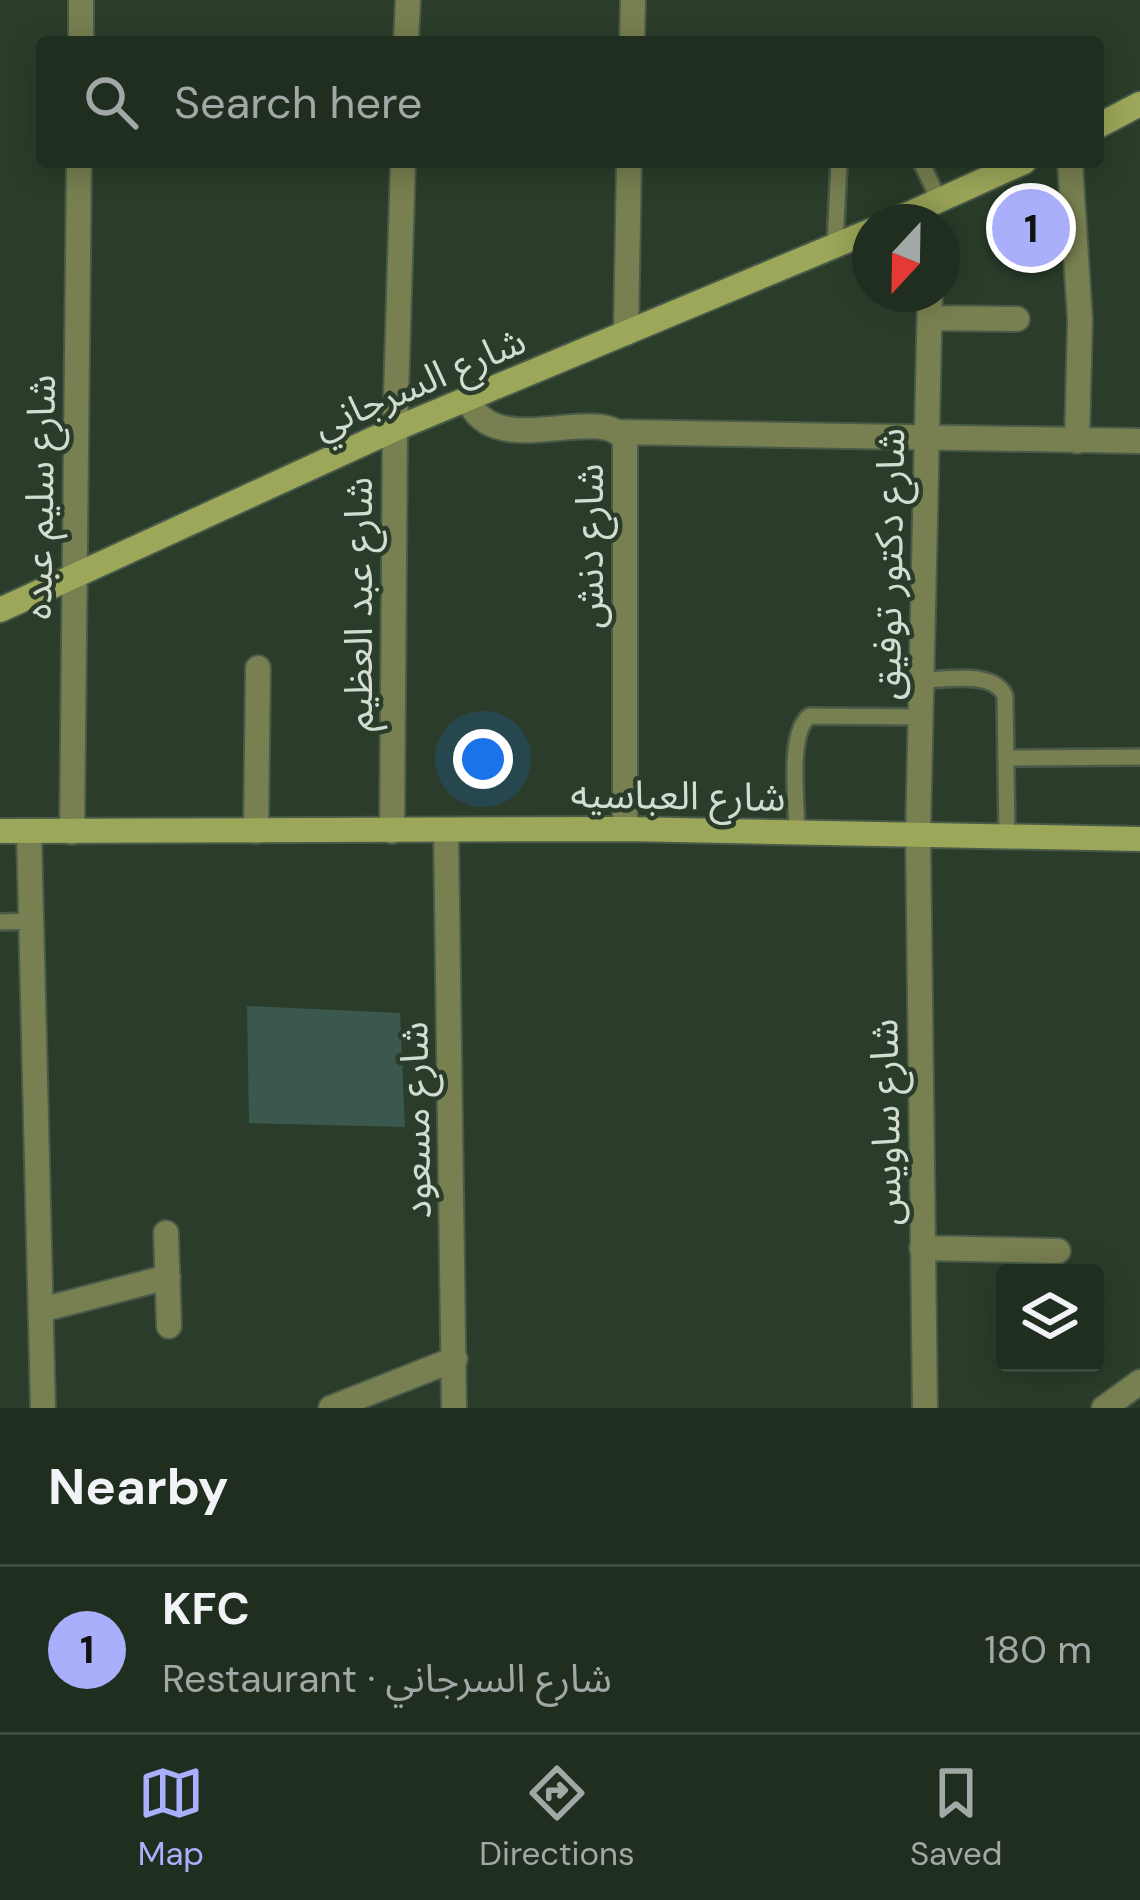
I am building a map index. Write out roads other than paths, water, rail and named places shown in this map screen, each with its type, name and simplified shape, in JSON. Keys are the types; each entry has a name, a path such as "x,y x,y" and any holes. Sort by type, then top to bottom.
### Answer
{"main road":[{"path":"1104,123 1140,104"},
{"path":"931,204 1011,168"},
{"name":"شارع السرجاني","path":"0,610 395,429 852,239"},
{"name":"شارع العباسيه","path":"0,831 625,830 1140,839"}],"street":[{"path":"81,0 81,36"},
{"path":"406,36 408,0"},
{"path":"632,36 633,0"},
{"name":"شارع سليم عبده","path":"72,832 79,168"},
{"name":"شارع عبد العظيم","path":"392,831 403,168"},
{"path":"626,333 629,168"},
{"path":"1070,168 1080,320 1077,440"},
{"path":"960,310 1017,319"},
{"name":"شارع دكتور توفيق","path":"918,835 930,312"},
{"name":"شارع دنش","path":"468,399 480,418 500,429 610,428 625,440 625,830"},
{"path":"620,432 1140,441"},
{"path":"256,831 258,668"},
{"name":"شارع مسعود","path":"446,831 454,1408"},
{"path":"29,832 43,1408"},
{"name":"شارع ساويس","path":"918,835 925,1408"},
{"path":"166,1233 170,1325"},
{"path":"922,1248 1058,1251"},
{"path":"41,1310 168,1276"},
{"path":"331,1408 455,1359"},
{"path":"1104,1408 1140,1382"}],"lane":[{"path":"835,246 839,168"},
{"path":"924,168 939,200"},
{"path":"922,680 991,680 1001,687 1005,696 1007,836"},
{"path":"797,833 796,737 802,720 810,716 921,717"},
{"path":"1006,758 1140,757"},
{"path":"0,922 32,921"}],"place":[{"name":"KFC","path":"1031,228"}]}
